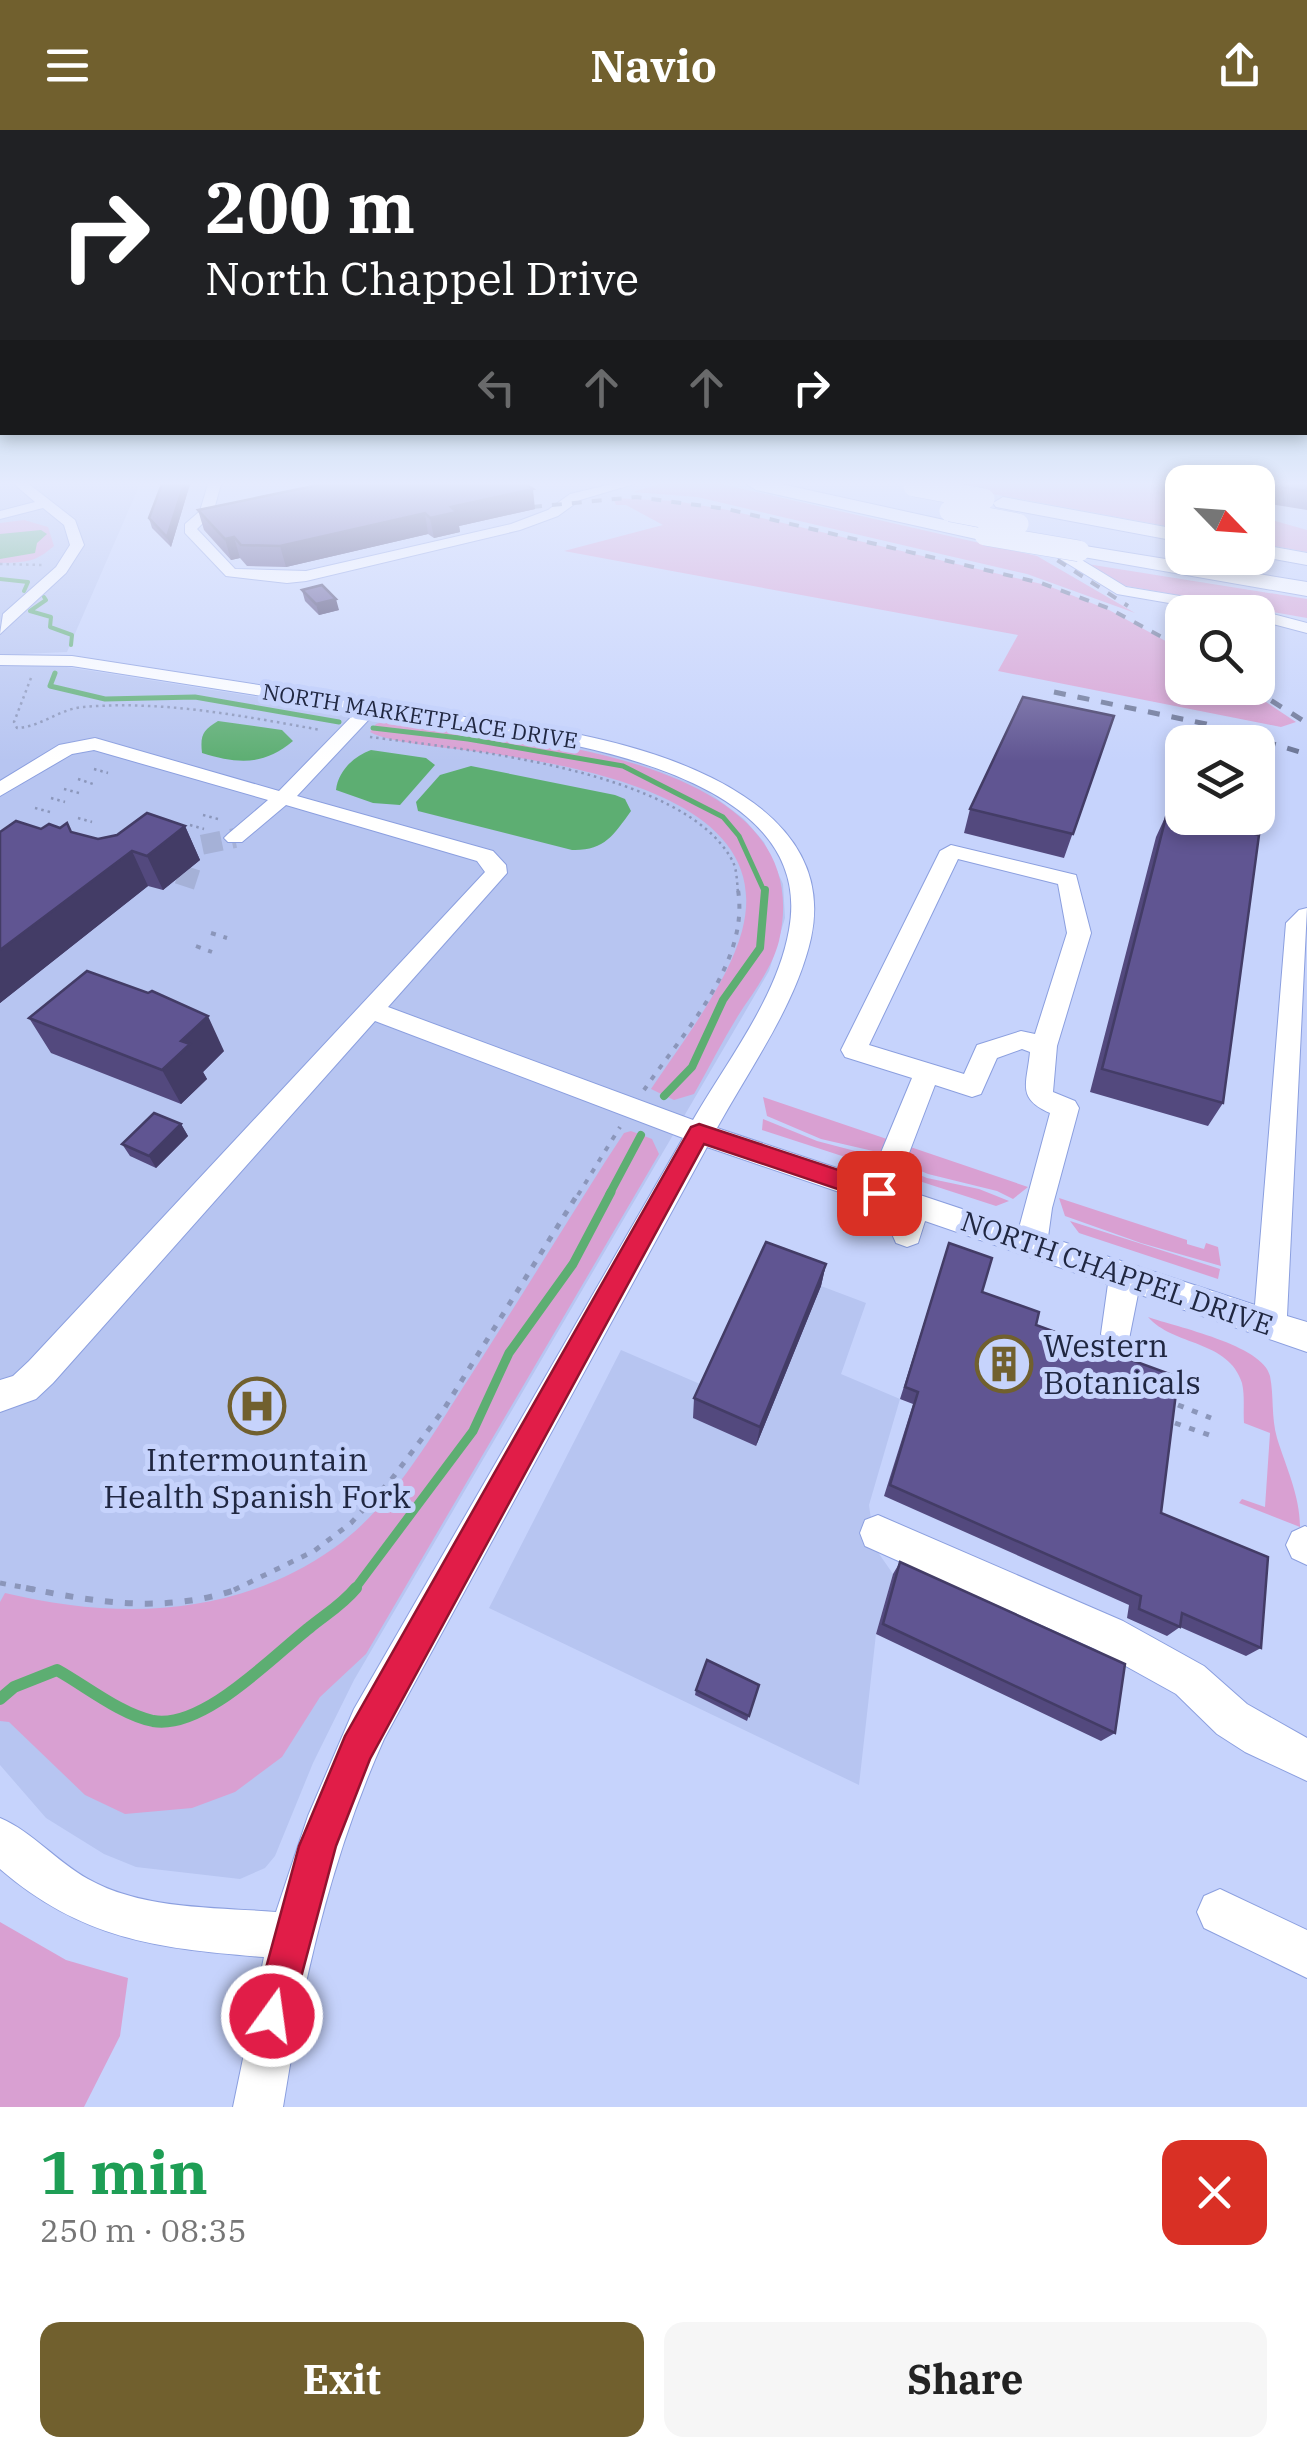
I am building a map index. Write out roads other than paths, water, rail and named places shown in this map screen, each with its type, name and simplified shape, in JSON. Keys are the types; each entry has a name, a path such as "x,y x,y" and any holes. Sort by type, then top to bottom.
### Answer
{"highway":[{"path":"1227,576 1307,590"}],"street":[{"path":"0,629 13,611 58,576"},
{"path":"268,576 295,576"},
{"path":"1099,576 1122,591 1165,598"},
{"path":"1275,619 1307,628"},
{"name":"NORTH MARKETPLACE DRIVE","path":"0,660 57,659 604,745 674,764 743,804 774,834 794,870 802,917 791,965 699,1133"},
{"path":"235,838 285,796 370,708"},
{"path":"0,790 66,749 86,743 285,796 485,856 496,865 496,874 483,891 41,1372 24,1388 0,1396"},
{"path":"1032,1244 1037,1208 1065,1108 1040,1096 1044,1046 1079,933 1068,880 951,851 854,1050 972,1087 986,1052 1020,1040 1044,1046"},
{"path":"1270,1324 1298,923 1307,915"},
{"name":"NORTH CHAPPEL DRIVE","path":"373,1011 699,1133 879,1193 911,1220 1032,1244 1307,1337"},
{"path":"879,1193 927,1073"},
{"path":"258,2107 272,2016 318,1846 369,1724 699,1133"},
{"path":"1116,1334 1124,1274"},
{"path":"878,1534 1109,1635 1190,1680 1232,1719 1260,1737 1307,1760"},
{"path":"0,1840 56,1886 89,1904 134,1918 292,1936"},
{"path":"1220,1912 1307,1955"}],"waterway":[{"path":"0,579 28,582 24,591"},
{"path":"44,597 46,600 30,611 51,617 50,627 72,635 71,645"},
{"path":"55,673 50,686 105,699 195,697 339,722"},
{"path":"373,728 468,739 623,766 723,817 739,836 765,893"},
{"path":"664,1096 692,1067 723,1000 760,948 765,893"},
{"path":"609,1195 641,1135"},
{"path":"354,1590 473,1431 509,1353 573,1264 611,1192"},
{"path":"0,1699 14,1687 57,1670 128,1712 153,1721 173,1721 215,1703 236,1688 354,1590"}],"tunnel":[{"path":"197,880 163,869 160,863 172,851 235,838"}],"railway":[{"path":"1012,576 1108,608 1165,639"},
{"path":"1082,576 1128,606"},
{"path":"1054,692 1206,724 1307,754"},
{"path":"1275,703 1307,723"}],"place":[{"name":"Western Botanicals","path":"1004,1364"},
{"name":"Intermountain Health Spanish Fork","path":"257,1406"}]}
